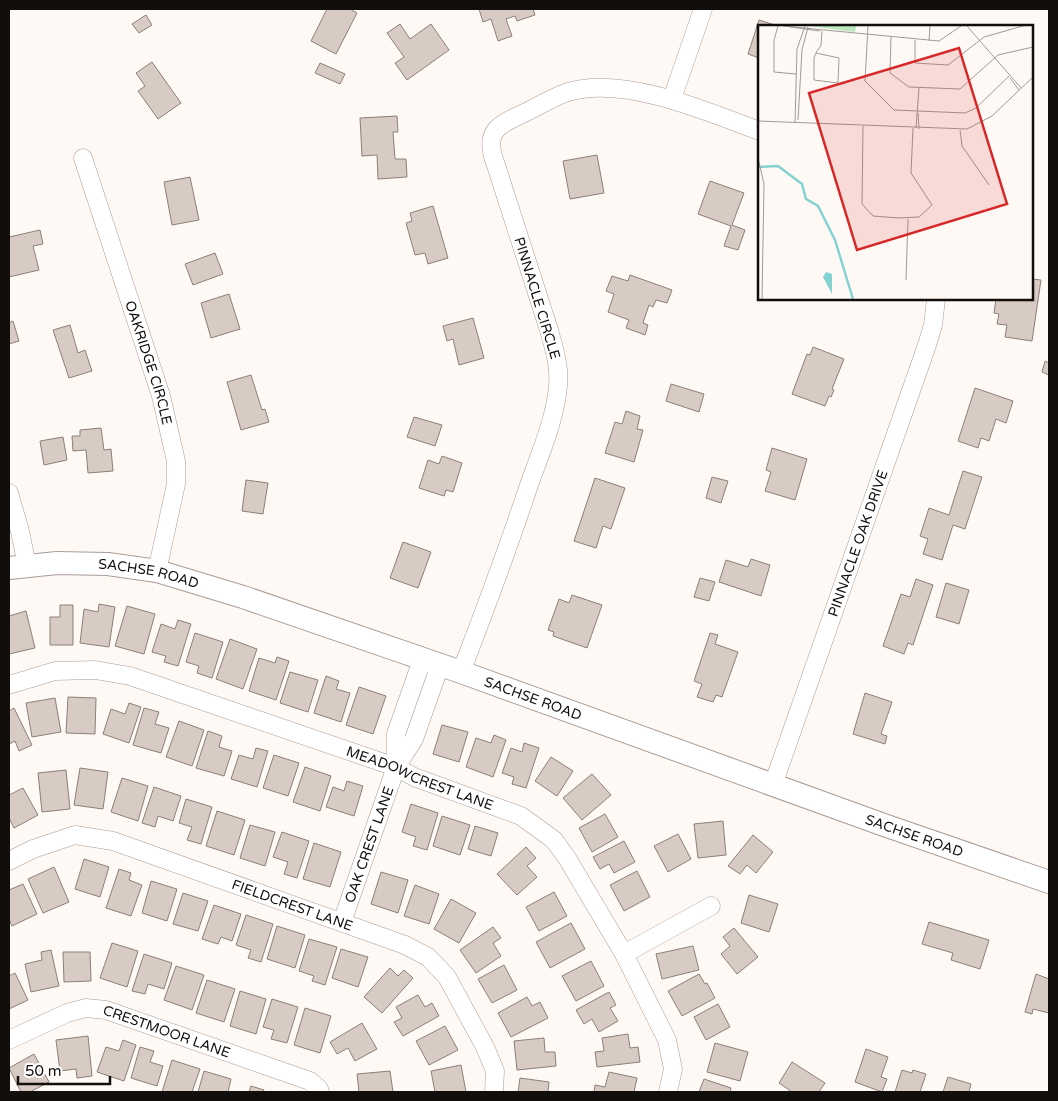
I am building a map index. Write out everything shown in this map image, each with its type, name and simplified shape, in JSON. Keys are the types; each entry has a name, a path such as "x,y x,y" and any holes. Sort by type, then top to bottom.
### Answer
{"main road":[{"name":"SACHSE ROAD","path":"18,567 58,563 108,564 157,571 243,597 461,672 773,786 1049,882"}],"street":[{"path":"703,9 672,99 758,131"},
{"name":"PINNACLE CIRCLE","path":"461,672 504,558 536,465 555,406 558,385 556,358 549,330 492,156 491,138 495,131 506,122 566,93 593,88 618,89 672,99"},
{"name":"OAKRIDGE CIRCLE","path":"83,158 161,396 176,461 176,484 157,571"},
{"name":"PINNACLE OAK DRIVE","path":"773,786 927,345 933,325 936,300"},
{"path":"9,495 20,531 18,567"},
{"name":"OAK CREST LANE","path":"342,922 396,767 414,739 431,662"},
{"name":"MEADOWCREST LANE","path":"9,685 55,671 95,670 130,676 396,767 414,778 521,816 548,834 568,858 624,954 667,1040 673,1069 668,1092"},
{"name":"FIELDCREST LANE","path":"9,861 33,849 75,835 113,840 405,945 428,957 447,977 495,1071 494,1092"},
{"path":"624,954 711,906"},
{"name":"CRESTMOOR LANE","path":"9,1040 68,1013 86,1008 106,1010 310,1081 320,1092"}],"building":[{"path":"327,9 350,9 357,13 336,54 311,41"},
{"path":"479,9 533,9 535,15 517,21 515,16 506,19 512,36 498,41 491,19 483,22"},
{"path":"146,15 152,25 139,33 132,24"},
{"path":"759,20 775,25 758,25 758,58 748,54"},
{"path":"400,24 410,39 431,24 449,50 407,80 395,63 404,57 387,33"},
{"path":"152,62 181,103 158,119 138,91 145,86 136,73"},
{"path":"320,63 345,74 340,84 315,73"},
{"path":"397,116 398,132 393,132 395,159 406,159 407,177 378,179 377,155 362,156 360,118"},
{"path":"597,155 604,193 570,199 563,161"},
{"path":"190,177 199,220 172,225 164,182"},
{"path":"710,181 744,193 732,225 745,230 738,250 724,246 731,226 698,214"},
{"path":"433,206 448,258 428,264 425,253 415,255 406,223 412,221 410,213"},
{"path":"40,230 43,244 33,246 39,270 9,277 9,237"},
{"path":"215,253 223,274 193,285 185,264"},
{"path":"630,275 672,290 667,303 656,300 653,307 649,305 643,323 648,325 645,335 626,328 629,320 608,312 614,294 606,291 612,276 628,281"},
{"path":"1033,279 1041,280 1032,341 1005,337 1007,325 997,324 999,314 994,313 996,300 1033,300"},
{"path":"229,294 240,329 211,338 201,303"},
{"path":"473,318 484,358 459,365 453,339 447,341 443,326"},
{"path":"13,321 19,341 9,344 9,323"},
{"path":"70,325 78,353 85,350 92,371 69,378 53,330"},
{"path":"813,347 844,359 832,389 834,390 825,406 792,394 807,354 810,355"},
{"path":"1045,361 1049,363 1049,375 1042,372"},
{"path":"251,375 262,410 265,409 269,422 241,430 227,382"},
{"path":"671,384 704,394 699,412 666,401"},
{"path":"975,388 1013,401 1006,423 996,419 989,441 981,438 978,448 958,441"},
{"path":"626,411 640,416 637,429 643,430 634,462 605,453 615,422 622,424"},
{"path":"414,417 442,425 435,446 407,437"},
{"path":"101,428 104,450 111,449 113,471 88,473 86,450 73,451 72,436 80,436 80,430"},
{"path":"63,437 67,460 44,465 40,441"},
{"path":"772,448 807,459 795,500 765,491 771,472 766,470"},
{"path":"442,456 462,463 453,492 446,490 444,496 419,488 428,460 439,464"},
{"path":"963,471 982,477 965,529 953,525 942,560 923,554 928,539 920,536 929,508 949,515"},
{"path":"712,477 728,481 721,503 706,498"},
{"path":"595,478 625,488 611,529 603,526 596,548 574,541"},
{"path":"246,480 268,483 263,514 242,511"},
{"path":"403,542 431,552 418,588 390,578"},
{"path":"751,559 770,565 761,596 719,582 726,560 748,567"},
{"path":"700,578 715,582 709,601 694,597"},
{"path":"916,579 933,585 913,645 908,643 904,654 883,646 901,594 910,597"},
{"path":"946,583 969,590 959,624 936,617"},
{"path":"572,595 602,605 587,648 553,636 554,632 548,630 559,599 569,603"},
{"path":"99,604 115,607 109,647 80,643 84,609 98,612"},
{"path":"60,605 73,605 73,645 50,645 50,617 60,617"},
{"path":"127,606 155,614 144,654 115,646"},
{"path":"26,611 35,648 9,654 9,616"},
{"path":"178,620 191,624 178,666 164,662 166,656 152,652 161,624 175,629"},
{"path":"195,633 223,642 212,678 197,673 199,666 186,662"},
{"path":"710,633 718,635 715,644 738,652 722,697 716,695 713,702 697,697 702,684 694,681"},
{"path":"230,639 257,649 243,689 216,679"},
{"path":"277,657 289,661 276,700 249,691 259,658 275,663"},
{"path":"290,672 318,680 308,712 280,703"},
{"path":"326,676 339,681 336,689 350,693 341,722 314,713"},
{"path":"359,687 386,696 373,734 346,725"},
{"path":"865,693 892,702 881,734 887,736 885,744 853,734"},
{"path":"68,697 96,698 95,734 66,733"},
{"path":"55,698 61,732 32,737 26,703"},
{"path":"129,703 141,707 129,743 103,734 111,709 125,714"},
{"path":"14,708 32,745 19,751 15,741 9,744 9,711"},
{"path":"144,708 159,712 155,724 169,728 161,753 133,745"},
{"path":"179,721 204,730 192,766 166,757"},
{"path":"442,725 468,732 459,762 433,754"},
{"path":"208,731 222,736 219,747 232,751 224,776 196,768"},
{"path":"494,735 506,740 493,777 466,767 476,738 491,743"},
{"path":"524,743 539,748 526,788 512,784 514,777 502,773 511,748 522,752"},
{"path":"256,748 268,751 257,787 231,779 239,755 253,759"},
{"path":"274,755 299,763 288,796 263,788"},
{"path":"551,757 573,771 557,796 535,781"},
{"path":"305,767 331,776 320,811 293,802"},
{"path":"80,768 108,772 103,809 74,805"},
{"path":"66,770 70,809 42,812 38,773"},
{"path":"592,774 611,795 582,820 563,798"},
{"path":"122,778 148,786 138,821 111,812"},
{"path":"347,781 363,786 354,816 326,807 333,787 344,791"},
{"path":"154,787 181,796 173,821 158,816 155,827 142,823"},
{"path":"23,788 38,815 14,828 9,818 9,795"},
{"path":"186,799 212,807 201,844 187,840 192,827 179,823"},
{"path":"411,804 438,813 427,850 413,846 416,837 402,832"},
{"path":"217,811 245,820 234,855 206,846"},
{"path":"605,814 618,837 592,852 579,828"},
{"path":"442,816 470,825 460,855 433,846"},
{"path":"723,821 726,855 698,858 694,824"},
{"path":"250,825 275,832 265,866 240,858"},
{"path":"475,826 498,833 491,856 468,849"},
{"path":"282,832 309,841 297,878 284,874 288,862 273,857"},
{"path":"678,834 691,859 668,872 654,846"},
{"path":"753,835 773,852 756,873 747,865 740,874 728,866"},
{"path":"624,841 635,862 614,873 609,864 600,869 593,857"},
{"path":"314,843 341,852 330,887 303,879"},
{"path":"526,847 536,858 527,866 537,877 517,895 497,874"},
{"path":"84,859 109,867 100,897 75,889"},
{"path":"54,867 69,902 43,913 28,879"},
{"path":"119,869 131,873 129,880 142,885 131,916 106,908"},
{"path":"637,871 650,897 624,911 610,885"},
{"path":"381,872 408,880 398,913 371,904"},
{"path":"151,881 177,889 167,921 142,913"},
{"path":"23,884 37,914 12,926 9,919 9,890"},
{"path":"415,885 439,894 429,924 404,916"},
{"path":"554,892 567,916 539,931 526,907"},
{"path":"183,893 208,901 198,931 173,924"},
{"path":"749,895 778,904 769,932 741,923"},
{"path":"451,899 476,913 459,943 434,929"},
{"path":"214,905 241,914 232,941 221,937 218,944 202,939"},
{"path":"246,915 273,924 261,962 248,958 251,950 236,945"},
{"path":"929,922 989,940 980,969 951,960 953,953 922,944"},
{"path":"571,923 585,949 550,968 536,942"},
{"path":"277,926 305,935 295,968 267,959"},
{"path":"493,927 501,938 493,943 501,956 476,973 460,950"},
{"path":"734,928 758,957 737,974 721,954 730,946 723,937"},
{"path":"309,939 337,947 325,985 312,981 314,976 299,971"},
{"path":"112,943 138,951 127,987 100,978"},
{"path":"693,946 699,970 662,979 656,954"},
{"path":"341,949 368,957 358,987 332,978"},
{"path":"51,950 59,986 31,992 25,964 42,960 41,952"},
{"path":"63,952 90,952 91,981 64,982"},
{"path":"144,954 172,963 164,989 148,984 145,994 132,991"},
{"path":"591,961 604,986 576,1001 562,976"},
{"path":"504,965 517,990 492,1003 478,979"},
{"path":"176,966 204,975 192,1010 164,1000"},
{"path":"390,968 398,976 404,970 413,978 382,1013 364,997"},
{"path":"15,973 28,1000 9,1009 9,976"},
{"path":"699,974 705,984 707,983 715,998 682,1016 668,991"},
{"path":"1036,974 1049,979 1049,1013 1033,1009 1032,1014 1025,1012"},
{"path":"207,980 235,989 224,1022 196,1013"},
{"path":"240,991 266,999 256,1034 230,1026"},
{"path":"609,992 616,1005 610,1008 618,1021 599,1032 592,1019 584,1024 576,1010"},
{"path":"418,995 425,1007 432,1003 439,1016 403,1036 394,1022 402,1018 396,1007"},
{"path":"527,997 532,1006 540,1002 548,1018 511,1037 498,1013"},
{"path":"272,999 298,1007 287,1043 271,1039 274,1030 263,1027"},
{"path":"718,1004 730,1027 706,1040 694,1017"},
{"path":"305,1008 331,1016 320,1053 294,1045"},
{"path":"362,1023 377,1049 355,1061 348,1048 337,1054 330,1042"},
{"path":"445,1026 458,1050 429,1065 416,1041"},
{"path":"628,1034 630,1048 638,1047 640,1062 597,1067 595,1052 604,1051 602,1038"},
{"path":"88,1036 92,1076 77,1078 76,1069 60,1071 56,1040"},
{"path":"544,1038 545,1052 555,1052 556,1066 517,1070 514,1041"},
{"path":"123,1040 136,1045 124,1081 97,1072 106,1047 119,1051"},
{"path":"715,1043 748,1052 740,1081 707,1072"},
{"path":"140,1047 154,1051 150,1062 163,1066 157,1086 131,1078"},
{"path":"866,1049 888,1057 881,1077 887,1079 882,1092 855,1082"},
{"path":"34,1054 49,1082 30,1092 21,1092 9,1068"},
{"path":"172,1060 200,1069 192,1092 162,1092"},
{"path":"792,1062 825,1083 819,1092 792,1092 779,1083"},
{"path":"461,1065 466,1092 435,1092 431,1071"},
{"path":"902,1070 912,1073 913,1070 926,1074 920,1092 895,1092"},
{"path":"204,1071 231,1079 228,1092 198,1092"},
{"path":"390,1071 393,1092 359,1092 357,1074"},
{"path":"609,1072 637,1078 634,1092 594,1092 595,1085 605,1087"},
{"path":"948,1077 971,1084 969,1092 943,1092"},
{"path":"520,1078 549,1082 548,1092 518,1092"},
{"path":"704,1079 731,1088 730,1092 699,1092"},
{"path":"251,1086 264,1090 263,1092 249,1092"}]}
